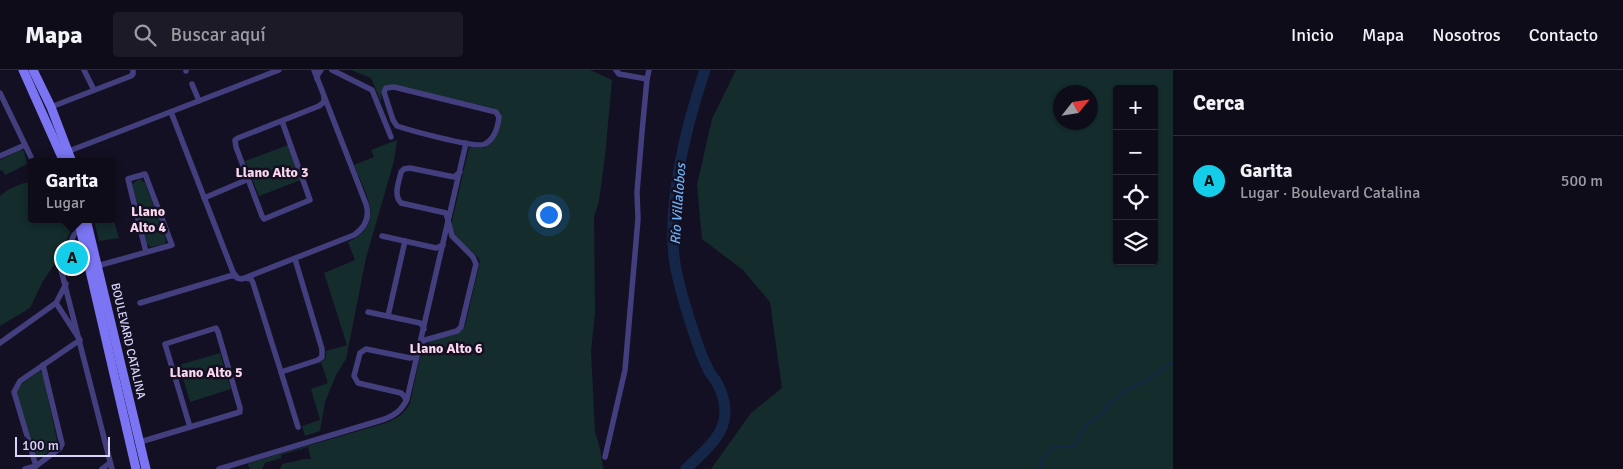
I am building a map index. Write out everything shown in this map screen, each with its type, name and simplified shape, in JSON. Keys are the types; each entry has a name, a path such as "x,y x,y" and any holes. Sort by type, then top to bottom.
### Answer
{"street":[{"path":"23,70 62,158"},
{"path":"33,70 51,107 71,158"},
{"path":"84,70 94,90"},
{"path":"51,107 131,76 133,70"},
{"path":"69,151 280,70"},
{"path":"244,278 354,235 364,227 368,217 366,204 314,70"},
{"path":"317,79 321,70"},
{"path":"332,70 372,90 391,137"},
{"path":"616,70 619,74 647,79"},
{"path":"605,457 625,370 636,248 637,192 649,70"},
{"path":"192,84 199,100"},
{"path":"394,88 498,113 496,130 487,143 482,145 466,144 397,125 384,95 384,90 394,88"},
{"path":"0,92 31,157"},
{"path":"282,121 310,200 264,218 236,147 235,140 319,106 324,102 323,95"},
{"path":"171,112 236,276"},
{"path":"44,115 50,121 62,146 69,151"},
{"path":"219,469 385,419 400,410 406,403 466,144"},
{"path":"0,156 25,145"},
{"path":"406,403 401,393 358,383 354,376 360,353 366,349 410,358 414,357 425,340 460,329 476,266 473,257 452,236 448,216 445,212 399,202 396,195 401,172 404,169 410,168 454,177 460,172"},
{"path":"97,266 172,245 145,174 128,179 146,252"},
{"path":"204,198 244,181 247,176"},
{"path":"80,223 60,266 111,466 102,469"},
{"name":"BOULEVARD CATALINA","path":"81,223 78,259 136,469"},
{"name":"BOULEVARD CATALINA","path":"82,223 97,266 146,469"},
{"path":"382,236 436,248 443,245"},
{"path":"388,316 405,242"},
{"path":"62,262 78,259 77,252 66,251"},
{"path":"281,372 318,360 322,354 295,259"},
{"path":"140,303 230,276 253,281 298,427"},
{"path":"0,343 56,303 66,284"},
{"path":"56,303 80,340"},
{"path":"368,312 420,323 424,329"},
{"path":"140,442 237,414 240,410 216,328 165,344 190,427"},
{"path":"36,466 14,392 20,382 80,340"},
{"path":"25,469 36,466 60,448 62,444 43,365"},
{"path":"242,462 247,469"}],"green space":[{"path":"351,70 590,70 612,80 605,156 599,201 594,217 595,313 591,351 595,432 600,448 603,469 280,469 282,464 311,459 308,447 281,455 281,458 265,463 262,469 250,469 249,463 386,423 397,417 406,410 410,403 421,352 425,346 430,342 461,331 465,326 480,261 477,256 455,237 451,225 469,148 471,146 483,148 494,139 501,114 493,108 391,85 385,86 381,91 381,102 371,78"},
{"path":"736,70 1173,70 1173,469 711,469 751,413 782,388 770,302 743,270 702,239 697,185 712,119"},
{"path":"397,140 394,161 366,258 346,359 336,375 325,402 320,431 305,436 302,426 320,420 311,389 328,383 321,362 326,358 326,351 347,345 324,273 355,260 348,242 360,235 367,227 370,218 368,198 354,165 374,157 371,150"},
{"path":"288,145 301,180 259,196 245,161"},
{"path":"20,150 24,151 27,164 5,175 0,170 0,160"},
{"path":"140,179 145,183 165,236 166,241 164,244 151,247 147,244 132,184"},
{"path":"28,182 28,223 70,223 71,230 58,259 43,281 30,308 0,326 0,196 15,186"},
{"path":"95,223 114,223 119,238 99,241"},
{"path":"220,353 231,389 190,402 179,365"},
{"path":"40,371 43,375 58,445 38,459 36,458 16,392 22,384"}],"waterway":[{"name":"Río Villalobos","path":"686,469 716,438 721,430 725,414 721,392 704,360 685,306 675,264 673,241 673,217 679,166 705,70"},
{"path":"1039,469 1043,457 1054,447 1074,447 1080,433 1090,422 1104,413 1108,405 1128,389 1144,382 1173,362"}],"place":[{"name":"Garita","path":"72,258"}],"district":[{"name":"Llano Alto 3","path":"272,172"},
{"name":"Llano Alto 4","path":"148,220"},
{"name":"Llano Alto 6","path":"446,348"},
{"name":"Llano Alto 5","path":"206,372"}]}
